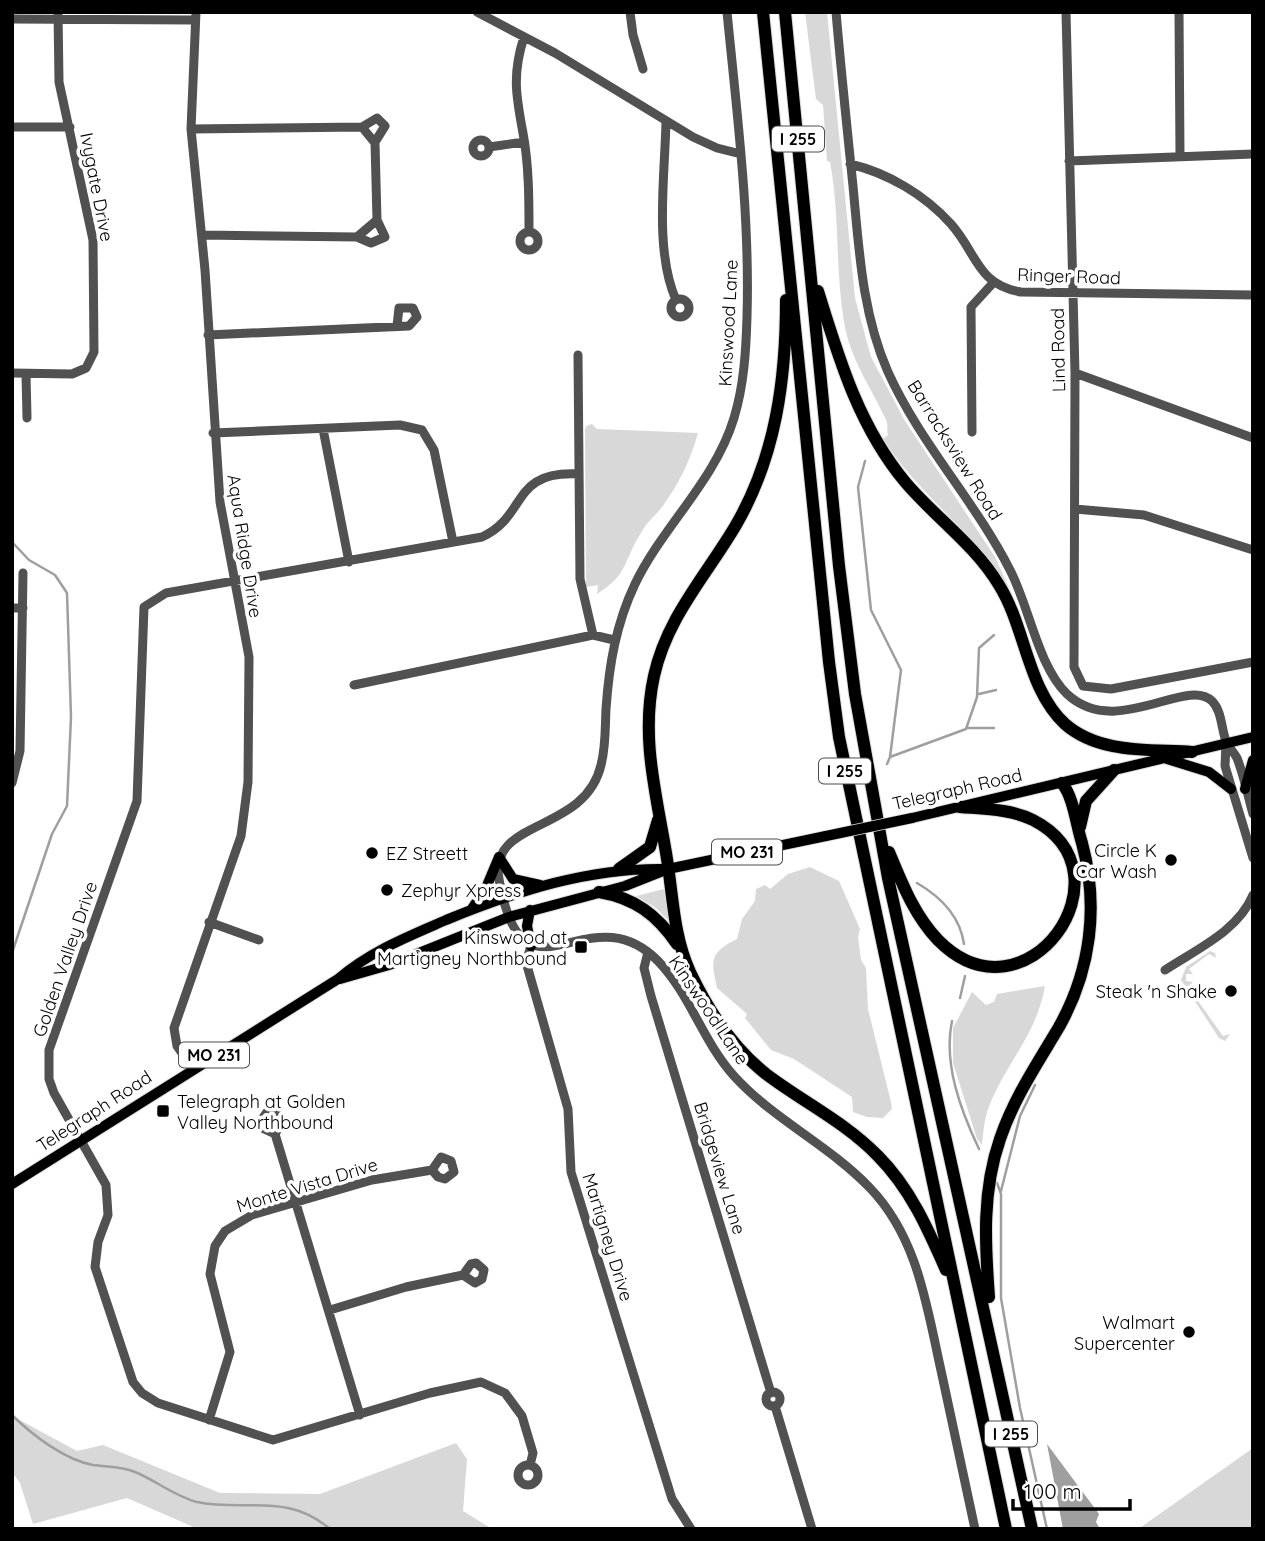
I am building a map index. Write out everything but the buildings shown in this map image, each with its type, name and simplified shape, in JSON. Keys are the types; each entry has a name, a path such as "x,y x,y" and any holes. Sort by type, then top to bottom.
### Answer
{"highway":[{"name":"I 255","path":"763,12 839,737 1006,1529"},
{"name":"I 255","path":"785,12 848,651 879,829 1031,1529"},
{"path":"681,950 648,736 653,678 675,618 737,523 770,444 785,367 785,237"},
{"path":"810,267 845,376 870,430 904,481 967,544 1000,586 1016,619 1041,689 1058,716 1083,736 1104,744 1192,751"},
{"path":"1079,835 1086,801 1114,770"},
{"path":"991,1339 985,1231 989,1184 999,1142 1014,1103 1060,1025 1085,961 1091,925 1092,895 1079,835 1062,783"},
{"path":"879,829 915,910 943,944 966,960 985,965 1012,964 1031,958 1054,940 1069,915 1074,882 1069,861 1056,839 1034,820 1009,812 960,807"},
{"path":"619,869 650,847 659,816"},
{"path":"600,892 616,895 647,909 662,923 681,950 712,1013 740,1050 765,1073 859,1138 895,1175 924,1220 957,1296"}],"main road":[{"name":"Telegraph Road","path":"338,979 389,965 530,910 600,892 668,869 912,818 1253,737"},
{"path":"1164,758 1209,772 1231,789"},
{"path":"1245,789 1253,760"},
{"path":"499,857 513,879 543,885"},
{"path":"470,910 486,888 499,857"},
{"name":"Telegraph Road","path":"12,1184 338,979 381,948 470,910 543,885 619,869 668,869"},
{"path":"530,910 527,926 531,946"}],"street":[{"path":"477,12 666,121 717,148 741,154"},
{"path":"630,12 633,35 643,69"},
{"name":"Kinswood Lane","path":"499,857 512,839 570,811 594,784 603,758 614,640 635,585 650,555 706,477 734,419 743,377 747,227 727,12"},
{"name":"Barracksview Road","path":"836,12 862,279 872,325 884,360 905,404 1011,570 1059,685 1077,702 1105,712 1124,712 1193,695 1204,696 1215,706 1226,743 1237,759 1253,814"},
{"name":"Lind Road","path":"1066,12 1075,373 1074,667 1083,686 1111,690 1253,662"},
{"path":"1179,12 1180,156"},
{"path":"12,19 58,16 196,16"},
{"name":"Ivygate Drive","path":"26,374 72,374 86,368 94,352 93,240 59,82 58,16"},
{"name":"Aqua Ridge Drive","path":"192,1069 177,1046 174,1028 241,836 248,782 248,657 220,502 213,433 202,235 191,129 196,16"},
{"path":"524,37 515,63 516,96 524,142 529,232"},
{"path":"191,129 362,127 377,118 385,126 375,142 377,219 386,237 371,243 357,237 202,235"},
{"path":"666,121 666,273 676,300"},
{"path":"12,127 70,127"},
{"path":"362,127 375,142"},
{"path":"489,147 524,142"},
{"path":"1069,161 1253,154"},
{"name":"Ringer Road","path":"850,164 890,178 939,212 959,234 993,283 1021,292 1253,295"},
{"path":"357,237 377,219"},
{"path":"972,432 971,307 993,283"},
{"path":"208,335 397,326"},
{"path":"578,355 580,579 593,635"},
{"path":"12,373 26,374 27,418"},
{"path":"1075,373 1253,438"},
{"path":"213,433 400,425 422,430 434,450 453,542"},
{"path":"323,429 349,562"},
{"name":"Golden Valley Drive","path":"530,1465 533,1453 522,1416 505,1393 490,1384 471,1383 446,1388 274,1440 149,1399 133,1382 95,1267 98,1242 108,1215 106,1185 54,1093 49,1079 49,1050 137,801 144,607 166,593 482,537 495,531 521,495 543,477 556,472 579,474"},
{"path":"1075,509 1144,515 1253,550"},
{"path":"12,783 20,751 17,698 23,573"},
{"path":"12,608 23,608"},
{"path":"354,685 593,635 614,640"},
{"name":"Barracksview Road","path":"1226,743 1225,766 1253,858"},
{"path":"499,857 498,872 509,917 518,936 531,946"},
{"path":"1165,970 1230,927 1246,911 1253,895"},
{"path":"209,922 259,940"},
{"name":"Kinswood Lane","path":"531,946 544,949 578,939 605,936 634,942 648,952 671,977 710,1045 735,1077 767,1107 855,1173 890,1211 915,1258 975,1529"},
{"name":"Martigney Drive","path":"531,946 526,962 568,1110 571,1172 672,1499 691,1529"},
{"name":"Bridgeview Lane","path":"648,952 644,968 651,996 771,1393 780,1397 775,1406 812,1529"},
{"path":"275,1134 360,1415"},
{"name":"Monte Vista Drive","path":"209,1420 230,1352 210,1274 215,1246 231,1225 252,1215 372,1180 432,1170"},
{"path":"330,1310 406,1287 463,1275"}],"shaded area":[{"path":"805,12 827,12 855,298 871,357 905,421 995,557 1019,610 989,560 906,470 883,439 888,435 887,422 856,361 844,322 833,182 830,162 827,161 823,105 816,99"},
{"path":"592,424 597,429 698,433 688,463 674,490 643,529 615,580 597,594 598,585 586,587 585,430 586,426"},
{"path":"810,867 839,881 860,929 858,937 861,960 866,968 868,1009 892,1109 883,1118 867,1117 853,1112 852,1097 794,1059 771,1050 745,1018 747,1014 717,988 714,958 721,949 737,939 742,919 755,901 756,889 765,885 770,889 788,874"},
{"path":"664,889 670,922 656,908 636,896"},
{"path":"1210,951 1215,953 1216,958 1209,954 1189,969 1193,974 1186,974 1186,981 1193,982 1188,987 1223,1036 1230,1034 1225,1041 1219,1038 1181,980 1186,967"},
{"path":"1045,986 1034,1021 987,1112 982,1145 977,1139 953,1063 953,1028 972,992 986,1005 994,1002 997,994"},
{"path":"12,1413 16,1418 77,1451 103,1445 220,1493 320,1494 456,1443 467,1459 463,1511 492,1529 198,1529 127,1498 33,1524 20,1483 12,1472"},
{"path":"1047,1444 1099,1514 1096,1522 1100,1529 1063,1529"},
{"path":"1253,1448 1253,1529 1138,1529 1144,1525"}],"waterway":[{"path":"865,461 858,487 871,610 901,670 890,757"},
{"path":"12,542 29,560 55,575 67,593 71,717 67,806 52,834 12,953"},
{"path":"887,764 890,757 966,729 977,697 979,648 994,635"},
{"path":"979,694 996,690"},
{"path":"967,728 994,728"},
{"path":"917,883 934,894 948,908 954,916 964,944"},
{"path":"960,998 965,976"},
{"path":"952,1021 950,1054 955,1087 979,1149"},
{"path":"1001,1191 1020,1116 1035,1085"},
{"path":"997,1183 1001,1194 1001,1298 1020,1408 1047,1529"},
{"path":"12,1415 50,1446 82,1462 130,1470 197,1502 215,1505 266,1505 298,1511 330,1529"}],"place":[{"name":"EZ Streett","path":"372,853"},
{"name":"Circle K Car Wash","path":"1171,860"},
{"name":"Zephyr Xpress","path":"387,890"},
{"name":"Kinswood at Martigney Northbound","path":"581,947"},
{"name":"Steak 'n Shake","path":"1231,991"},
{"name":"Telegraph at Golden Valley Northbound","path":"163,1111"},
{"name":"Walmart Supercenter","path":"1189,1332"}]}
